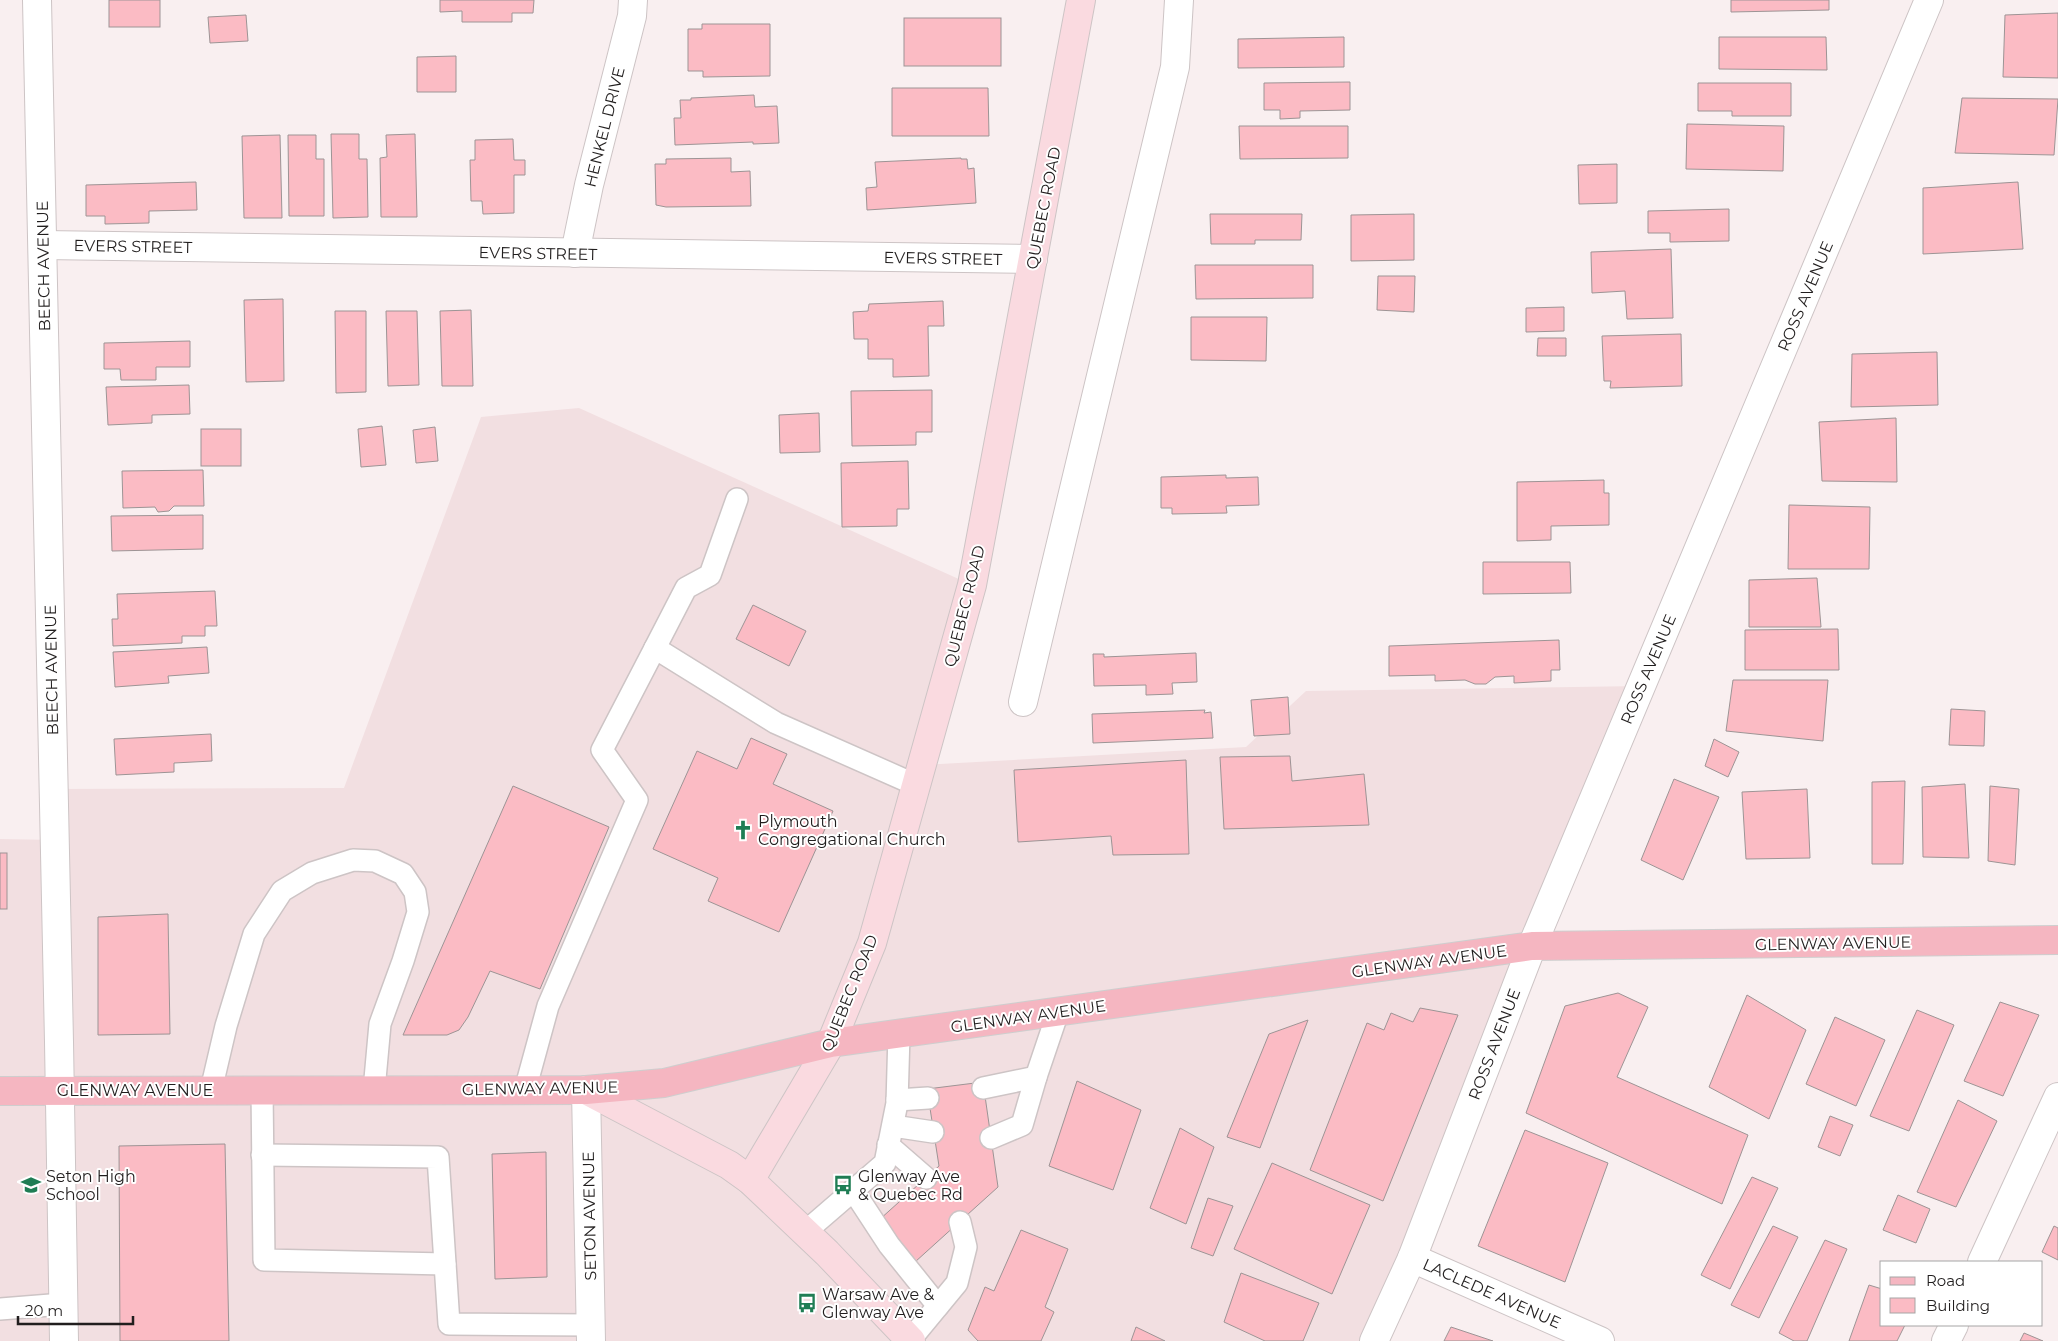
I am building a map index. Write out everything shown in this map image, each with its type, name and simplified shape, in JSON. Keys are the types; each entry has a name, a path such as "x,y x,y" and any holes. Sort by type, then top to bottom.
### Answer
{"main road":[{"name":"GLENWAY AVENUE","path":"0,1091 586,1090 664,1083 831,1043 1532,946 2058,940"}],"street":[{"name":"BEECH AVENUE","path":"37,0 64,1341"},
{"name":"HENKEL DRIVE","path":"575,253 589,185 632,16 634,0"},
{"name":"QUEBEC ROAD","path":"750,1180 831,1043 872,943 972,585 1081,0"},
{"path":"1022,702 1174,67 1179,0"},
{"name":"ROSS AVENUE","path":"1374,1341 1412,1258 1532,946 1928,0"},
{"name":"EVERS STREET","path":"43,245 1033,259"},
{"path":"586,1090 728,1165 750,1180 805,1232 910,1340"},
{"name":"SETON AVENUE","path":"586,1090 591,1333"},
{"path":"1982,1261 2058,1097"},
{"name":"LACLEDE AVENUE","path":"1412,1258 1600,1341"},
{"path":"1946,1341 1954,1326"}],"lane":[{"path":"525,1090 548,1006 638,800 602,750 686,588 710,575 738,499"},
{"path":"655,648 776,723 916,785"},
{"path":"211,1090 226,1026 254,934 282,892 312,873 353,860 375,862 403,874 415,892 418,912 403,961 380,1024 374,1090"},
{"path":"991,1138 1022,1125 1058,1012"},
{"path":"805,1232 885,1163 897,1100 899,1034"},
{"path":"983,1088 1036,1077"},
{"path":"262,1090 264,1260 445,1264"},
{"path":"897,1100 928,1098"},
{"path":"890,1136 933,1132"},
{"path":"890,1136 926,1178"},
{"path":"262,1155 438,1157 449,1324 591,1333"},
{"path":"853,1190 888,1245 938,1306"},
{"path":"910,1340 957,1283 966,1247 960,1222"},
{"path":"0,1309 63,1304"}],"shaded area":[{"path":"579,408 972,585 922,765 1246,747 1306,691 1641,686 1371,1341 0,1341 0,839 55,840 54,789 344,788 481,417"}],"building":[{"path":"109,0 160,0 160,27 109,27"},
{"path":"440,0 534,0 533,13 512,13 512,22 462,22 462,11 440,12"},
{"path":"1731,0 1829,0 1829,10 1731,12"},
{"path":"2058,13 2058,78 2003,77 2005,15"},
{"path":"246,15 248,41 210,43 208,17"},
{"path":"904,18 1001,18 1001,66 904,66"},
{"path":"702,24 770,24 770,76 703,77 703,71 688,71 688,29 702,29"},
{"path":"1344,37 1344,67 1238,68 1238,39"},
{"path":"1719,37 1826,37 1827,70 1719,69"},
{"path":"456,56 456,92 417,92 417,57"},
{"path":"1350,82 1350,110 1300,111 1300,118 1280,119 1280,110 1264,110 1264,83"},
{"path":"1698,83 1791,83 1791,116 1732,116 1732,111 1698,111"},
{"path":"892,88 988,88 989,136 892,136"},
{"path":"754,95 755,107 777,106 779,143 675,145 674,118 681,118 680,100"},
{"path":"1962,98 2058,99 2054,155 1955,153"},
{"path":"1687,124 1784,126 1783,171 1686,169"},
{"path":"1239,126 1348,126 1348,158 1240,159"},
{"path":"331,134 359,134 359,159 367,159 368,217 333,218"},
{"path":"415,134 417,217 381,217 380,158 387,157 386,135"},
{"path":"280,135 282,218 244,218 242,136"},
{"path":"288,135 316,135 316,159 324,159 324,216 289,216"},
{"path":"513,139 514,160 525,160 525,175 514,175 514,213 483,214 482,201 471,201 470,160 475,160 475,140"},
{"path":"731,158 731,172 750,171 751,206 666,207 656,205 655,164 666,164 666,159"},
{"path":"967,159 968,169 974,168 976,203 867,210 866,188 877,187 875,162"},
{"path":"1617,164 1617,203 1579,204 1578,165"},
{"path":"196,182 197,210 149,211 149,223 105,224 105,216 86,216 86,185"},
{"path":"2018,182 2023,249 1923,254 1923,188"},
{"path":"1729,209 1729,241 1670,242 1670,233 1648,233 1648,211"},
{"path":"1210,214 1302,214 1301,240 1255,240 1255,244 1211,244"},
{"path":"1414,214 1414,260 1351,261 1351,215"},
{"path":"1671,249 1673,318 1627,319 1625,291 1592,293 1591,252"},
{"path":"1195,265 1313,265 1313,298 1196,299"},
{"path":"1378,276 1415,276 1414,312 1377,310"},
{"path":"283,299 284,381 246,382 244,300"},
{"path":"943,301 944,326 928,326 929,376 893,377 893,359 868,359 868,339 854,339 853,312 868,311 869,304"},
{"path":"1564,307 1564,331 1526,332 1526,308"},
{"path":"471,310 473,386 442,386 440,311"},
{"path":"335,311 366,311 366,392 336,393"},
{"path":"386,311 417,311 419,385 388,386"},
{"path":"1191,317 1267,317 1266,361 1191,360"},
{"path":"1681,334 1682,386 1610,388 1611,381 1604,381 1602,336"},
{"path":"1538,338 1566,338 1566,356 1537,356"},
{"path":"190,341 190,367 156,367 156,380 121,380 120,369 104,369 104,343"},
{"path":"1937,352 1938,405 1851,407 1852,354"},
{"path":"189,385 190,414 152,415 152,423 108,425 106,387"},
{"path":"932,390 932,432 916,432 916,445 852,446 851,391"},
{"path":"819,413 820,452 780,453 779,415"},
{"path":"1896,418 1897,482 1822,481 1819,422"},
{"path":"382,426 386,465 361,467 358,429"},
{"path":"435,427 438,461 416,463 413,430"},
{"path":"201,429 241,429 241,466 201,466"},
{"path":"908,461 909,509 897,509 897,526 842,527 841,463"},
{"path":"203,470 204,506 174,506 169,511 158,512 155,507 123,508 122,471"},
{"path":"1226,475 1226,478 1258,477 1259,505 1226,506 1227,513 1172,514 1172,508 1161,508 1161,477"},
{"path":"1604,480 1604,493 1609,493 1609,525 1551,526 1551,540 1517,541 1517,482"},
{"path":"1789,505 1870,507 1869,569 1788,569"},
{"path":"203,515 203,549 112,551 111,516"},
{"path":"1483,562 1570,562 1571,593 1483,594"},
{"path":"1817,578 1821,627 1749,627 1749,580"},
{"path":"215,591 217,626 205,626 205,636 182,636 182,643 113,646 112,619 118,619 117,594"},
{"path":"753,605 806,631 789,666 736,639"},
{"path":"1838,629 1839,670 1745,670 1745,630"},
{"path":"1559,640 1560,670 1551,670 1551,681 1514,683 1514,676 1495,677 1486,684 1475,684 1465,680 1435,681 1435,675 1389,676 1389,646"},
{"path":"207,647 209,673 168,676 169,683 115,687 113,652"},
{"path":"1196,653 1197,682 1172,683 1173,694 1146,695 1146,685 1094,686 1093,654 1104,654 1104,657"},
{"path":"1733,680 1828,680 1823,741 1726,731"},
{"path":"1288,697 1290,734 1254,736 1251,700"},
{"path":"1951,709 1985,711 1984,746 1949,745"},
{"path":"1205,710 1204,713 1211,712 1213,738 1093,743 1092,714"},
{"path":"211,734 212,761 174,763 174,772 116,775 114,739"},
{"name":"Plymouth Congregational Church","path":"751,738 787,754 773,784 833,811 779,932 708,901 718,878 653,849 697,751 737,769"},
{"path":"1714,739 1739,752 1728,777 1705,766"},
{"path":"1290,756 1292,781 1364,774 1369,825 1224,829 1220,757"},
{"path":"1186,760 1189,854 1113,855 1111,836 1018,842 1014,770"},
{"path":"1674,779 1719,797 1683,880 1641,860"},
{"path":"1905,781 1903,864 1872,864 1872,782"},
{"path":"1965,784 1969,858 1923,857 1922,787"},
{"path":"513,786 609,827 540,989 490,971 468,1017 459,1030 447,1035 403,1035"},
{"path":"1990,786 2019,789 2015,865 1988,861"},
{"path":"1807,789 1810,858 1746,859 1742,792"},
{"path":"0,853 7,853 7,909 0,909"},
{"path":"168,914 170,1034 98,1035 98,917"},
{"path":"1618,993 1648,1007 1617,1077 1748,1135 1722,1204 1526,1113 1565,1006"},
{"path":"1747,995 1806,1030 1769,1119 1709,1087"},
{"path":"2000,1002 2039,1015 2003,1096 1964,1081"},
{"path":"1420,1008 1458,1015 1383,1201 1310,1170 1367,1023 1384,1030 1391,1013 1413,1022"},
{"path":"1917,1010 1954,1025 1909,1131 1870,1116"},
{"path":"1835,1017 1885,1040 1856,1106 1806,1084"},
{"path":"1308,1020 1260,1148 1227,1137 1269,1034"},
{"path":"1077,1081 1141,1110 1113,1190 1049,1166"},
{"path":"983,1082 998,1187 915,1262 879,1220 939,1166 927,1089"},
{"path":"1958,1100 1997,1121 1956,1207 1917,1192"},
{"path":"1830,1116 1853,1125 1840,1156 1818,1147"},
{"path":"1180,1128 1214,1147 1186,1224 1150,1208"},
{"path":"1525,1130 1608,1163 1565,1282 1478,1246"},
{"path":"225,1144 229,1341 120,1341 119,1146"},
{"path":"546,1152 547,1277 495,1279 492,1154"},
{"path":"1272,1163 1370,1205 1332,1294 1234,1249"},
{"path":"1752,1177 1778,1188 1730,1289 1701,1275"},
{"path":"1898,1195 1930,1209 1916,1243 1883,1230"},
{"path":"1208,1198 1233,1206 1213,1256 1191,1248"},
{"path":"1773,1226 1798,1237 1759,1318 1731,1305"},
{"path":"2054,1226 2058,1228 2058,1260 2042,1252"},
{"path":"1021,1230 1068,1249 1045,1307 1054,1312 1041,1341 978,1341 968,1330 985,1287 994,1291"},
{"path":"1825,1240 1847,1249 1807,1341 1794,1341 1779,1333"},
{"path":"1241,1273 1319,1303 1303,1341 1265,1341 1224,1322"},
{"path":"1869,1285 1880,1288 1880,1326 1904,1326 1897,1341 1849,1341"},
{"path":"1136,1327 1165,1341 1131,1341"},
{"path":"1451,1327 1493,1341 1444,1341"},
{"path":"2024,1333 2043,1341 2020,1341"}],"place":[{"name":"Plymouth Congregational Church","path":"743,830"},
{"name":"Seton High School","path":"31,1185"},
{"name":"Glenway Ave & Quebec Rd","path":"843,1185"},
{"name":"Warsaw Ave & Glenway Ave","path":"807,1303"}]}
